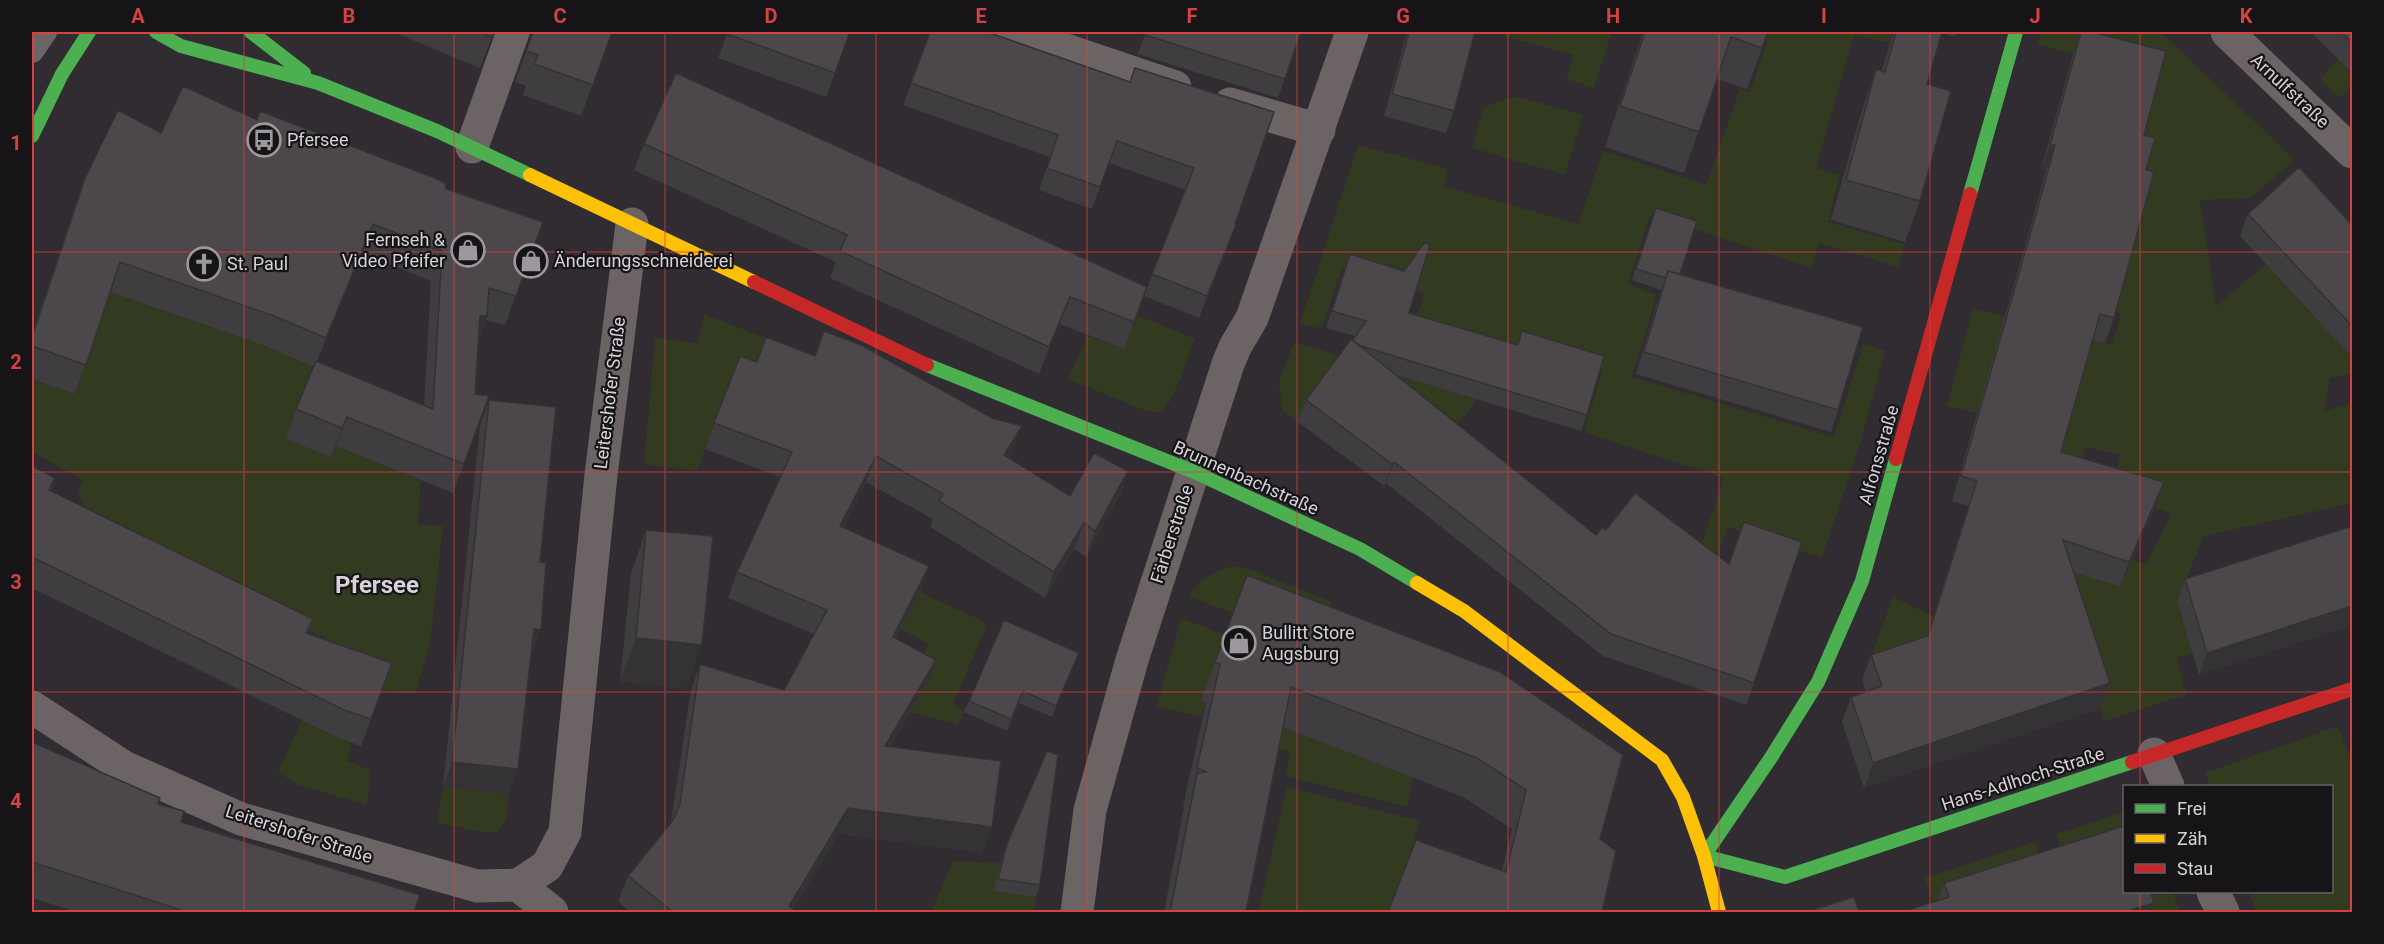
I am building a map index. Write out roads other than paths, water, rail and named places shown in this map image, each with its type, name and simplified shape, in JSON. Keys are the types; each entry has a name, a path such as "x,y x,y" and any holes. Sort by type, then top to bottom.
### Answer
{"street":[{"path":"32,136 62,74 89,32"},
{"path":"156,32 181,46 318,83 472,147 632,224"},
{"path":"251,32 318,83"},
{"path":"472,147 513,32"},
{"path":"1012,32 1198,94 1319,130"},
{"name":"Färberstraße","path":"1077,912 1090,810 1132,660 1192,471 1232,355 1252,318 1352,32"},
{"name":"Alfonsstraße","path":"1704,856 1772,756 1818,682 1862,581 2016,32"},
{"name":"Arnulfstraße","path":"2227,32 2352,152"},
{"name":"Brunnenbachstraße","path":"632,224 935,369 1192,471 1360,549 1464,611 1662,760 1683,797 1704,856 1719,912"},
{"name":"Leitershofer Straße","path":"32,707 124,767 241,819 477,886 518,885 547,866 565,832 601,475 632,224"},
{"name":"Hans-Adlhoch-Straße","path":"1704,856 1785,877 2352,689"},
{"path":"2154,754 2168,785"},
{"path":"518,885 552,912"},
{"path":"2215,893 2223,912"}],"lane":[{"path":"32,51 45,32"}],"tram line":[{"path":"32,51 45,32"}],"place":[{"name":"Pfersee","path":"264,140"},
{"name":"Fernseh & Video Pfeifer","path":"468,250"},
{"name":"Änderungsschneiderei","path":"531,261"},
{"name":"St. Paul","path":"204,264"},
{"name":"Bullitt Store Augsburg","path":"1239,643"}],"district":[{"name":"Pfersee","path":"377,585"}]}
